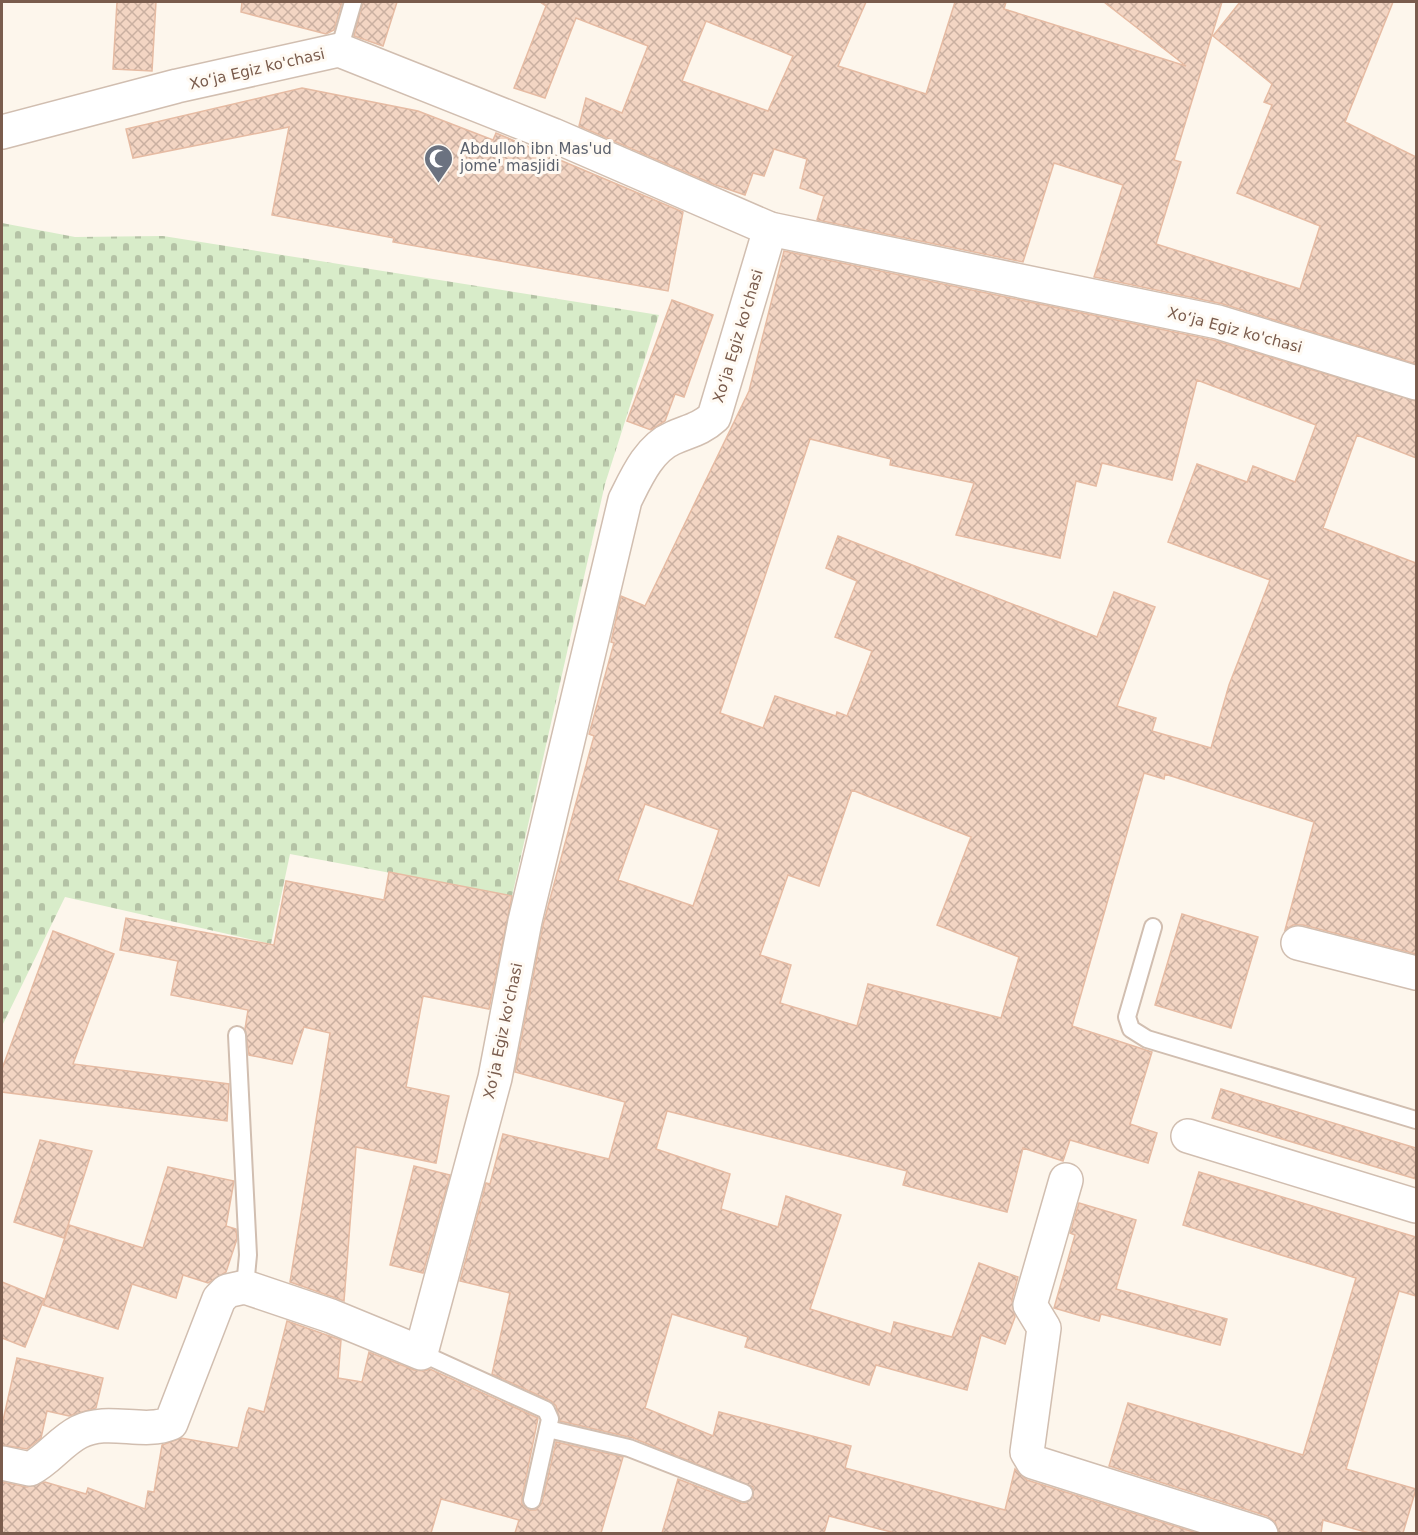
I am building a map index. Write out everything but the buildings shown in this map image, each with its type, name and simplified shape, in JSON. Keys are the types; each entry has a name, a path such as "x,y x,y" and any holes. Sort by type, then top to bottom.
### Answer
{"street":[{"name":"Xoʻja Egiz ko'chasi","path":"2,132 177,86 339,50 554,135 770,229 1218,322 1416,382"},
{"name":"Xoʻja Egiz ko'chasi","path":"421,1353 495,1078 525,921 625,500 642,466 670,438 701,428 714,417 770,229"},
{"path":"1298,943 1416,973"},
{"path":"1188,1136 1416,1206"},
{"path":"1066,1180 1030,1305 1044,1329 1028,1452 1033,1462 1261,1533"},
{"path":"2,1463 30,1469 79,1432 107,1425 161,1427 171,1423 219,1299 227,1291 245,1287 331,1316 421,1353"}],"lane":[{"path":"339,50 353,2"},
{"path":"1153,927 1127,1017 1131,1029 1147,1039 1416,1120"},
{"path":"237,1035 248,1255 245,1287"},
{"path":"421,1353 546,1410 550,1419 532,1500"},
{"path":"548,1429 629,1448 744,1493"}],"green space":[{"path":"2,223 75,237 163,236 659,315 605,484 512,896 290,854 271,944 65,897 2,1026"}],"place":[{"name":"Abdulloh ibn Mas'ud jome' masjidi","path":"439,184"}]}
